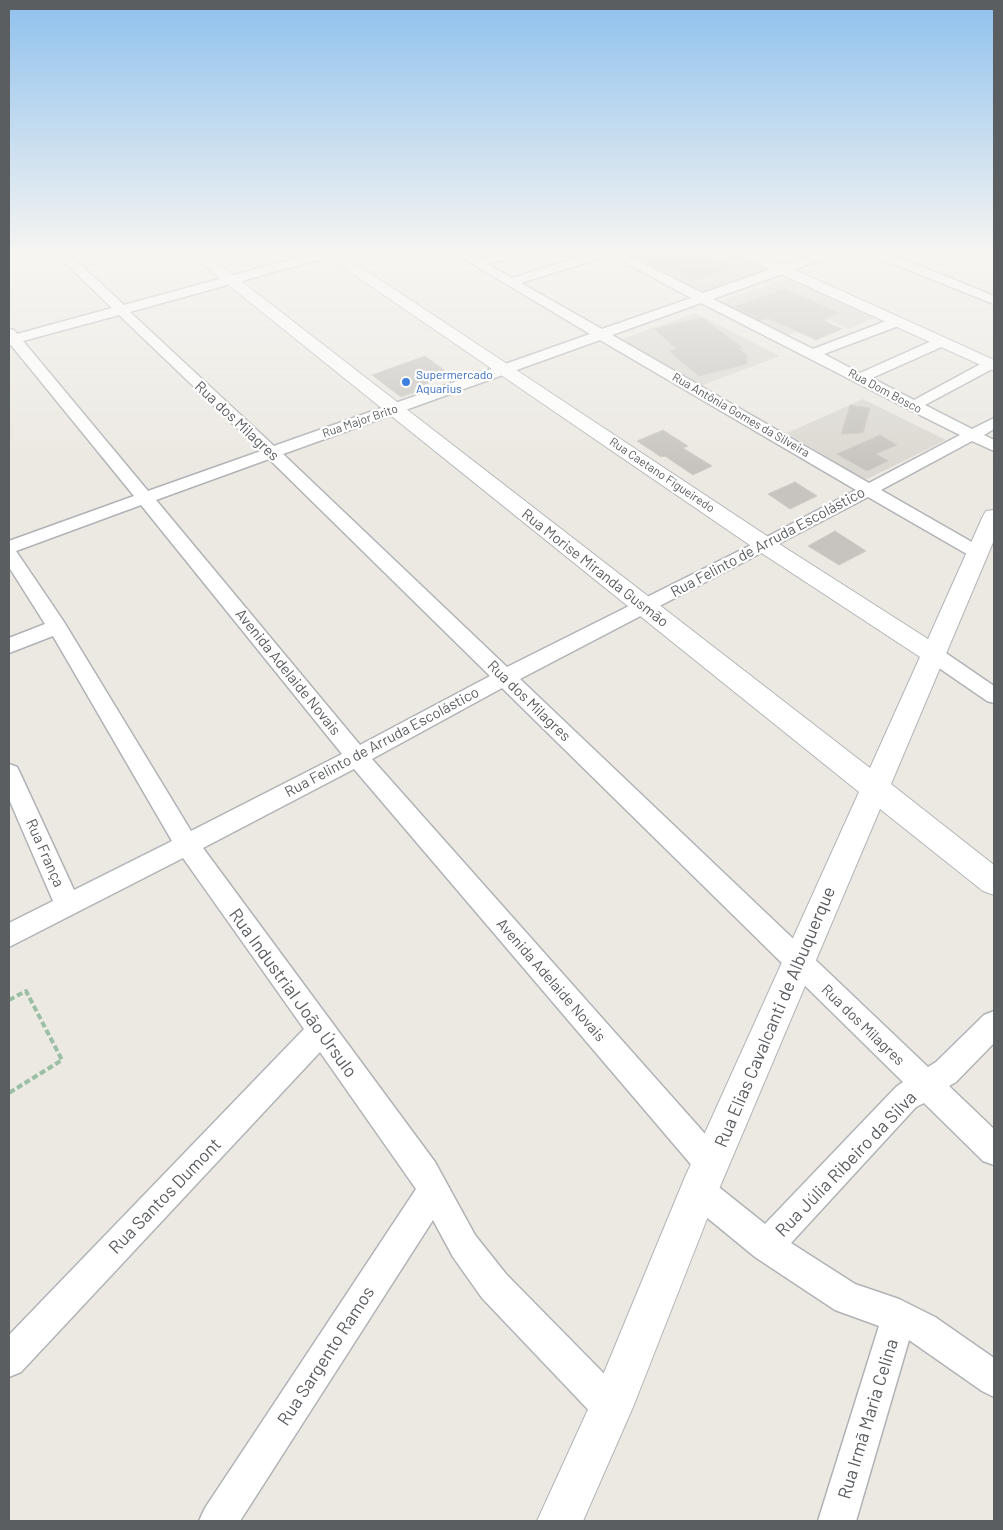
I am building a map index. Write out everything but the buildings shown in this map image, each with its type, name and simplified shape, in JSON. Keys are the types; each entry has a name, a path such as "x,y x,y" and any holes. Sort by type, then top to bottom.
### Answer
{"street":[{"path":"10,338 59,325"},
{"name":"Rua dos Milagres","path":"135,325 271,452 994,1150"},
{"name":"Rua Morise Miranda Gusmão","path":"288,325 994,882"},
{"name":"Rua Caetano Figueiredo","path":"438,325 994,696"},
{"name":"Rua Antônia Gomes da Silveira","path":"586,325 986,558"},
{"name":"Rua Major Brito","path":"9,546 395,409 502,368 626,325"},
{"name":"Rua Dom Bosco","path":"756,325 994,446"},
{"path":"812,354 887,325"},
{"path":"904,325 993,365"},
{"name":"Avenida Adelaide Novais","path":"10,338 145,498 705,1178 766,1246 847,1298 899,1316 931,1335 994,1379"},
{"path":"860,378 941,342"},
{"path":"913,406 993,365"},
{"name":"Rua Felinto de Arruda Escolástico","path":"9,936 357,757 504,678 765,545 868,489 973,436 994,423"},
{"name":"Rua Elias Cavalcanti de Albuquerque","path":"560,1521 611,1407 705,1178 874,787 933,654 986,558 994,516"},
{"name":"Rua Industrial João Úrsulo","path":"9,553 18,584 57,628 186,844 424,1173 464,1246 494,1286 611,1407"},
{"path":"9,646 57,628"},
{"name":"Rua França","path":"9,773 68,906"},
{"name":"Rua Júlia Ribeiro da Silva","path":"766,1246 906,1097 946,1072 994,1024"},
{"name":"Rua Santos Dumont","path":"9,1360 321,1031"},
{"name":"Rua Sargento Ramos","path":"218,1521 434,1190"},
{"name":"Rua Irmã Maria Celina","path":"837,1521 899,1316"}],"path":[{"path":"9,1000 26,991 62,1060 9,1093"}],"shaded area":[{"path":"660,325 720,325 780,356 695,388 616,341"},
{"path":"755,325 815,325 781,338"},
{"path":"841,325 857,325 849,329"},
{"path":"863,399 946,440 865,480 787,433"}],"place":[{"name":"Supermercado Aquarius","path":"406,382"}]}
